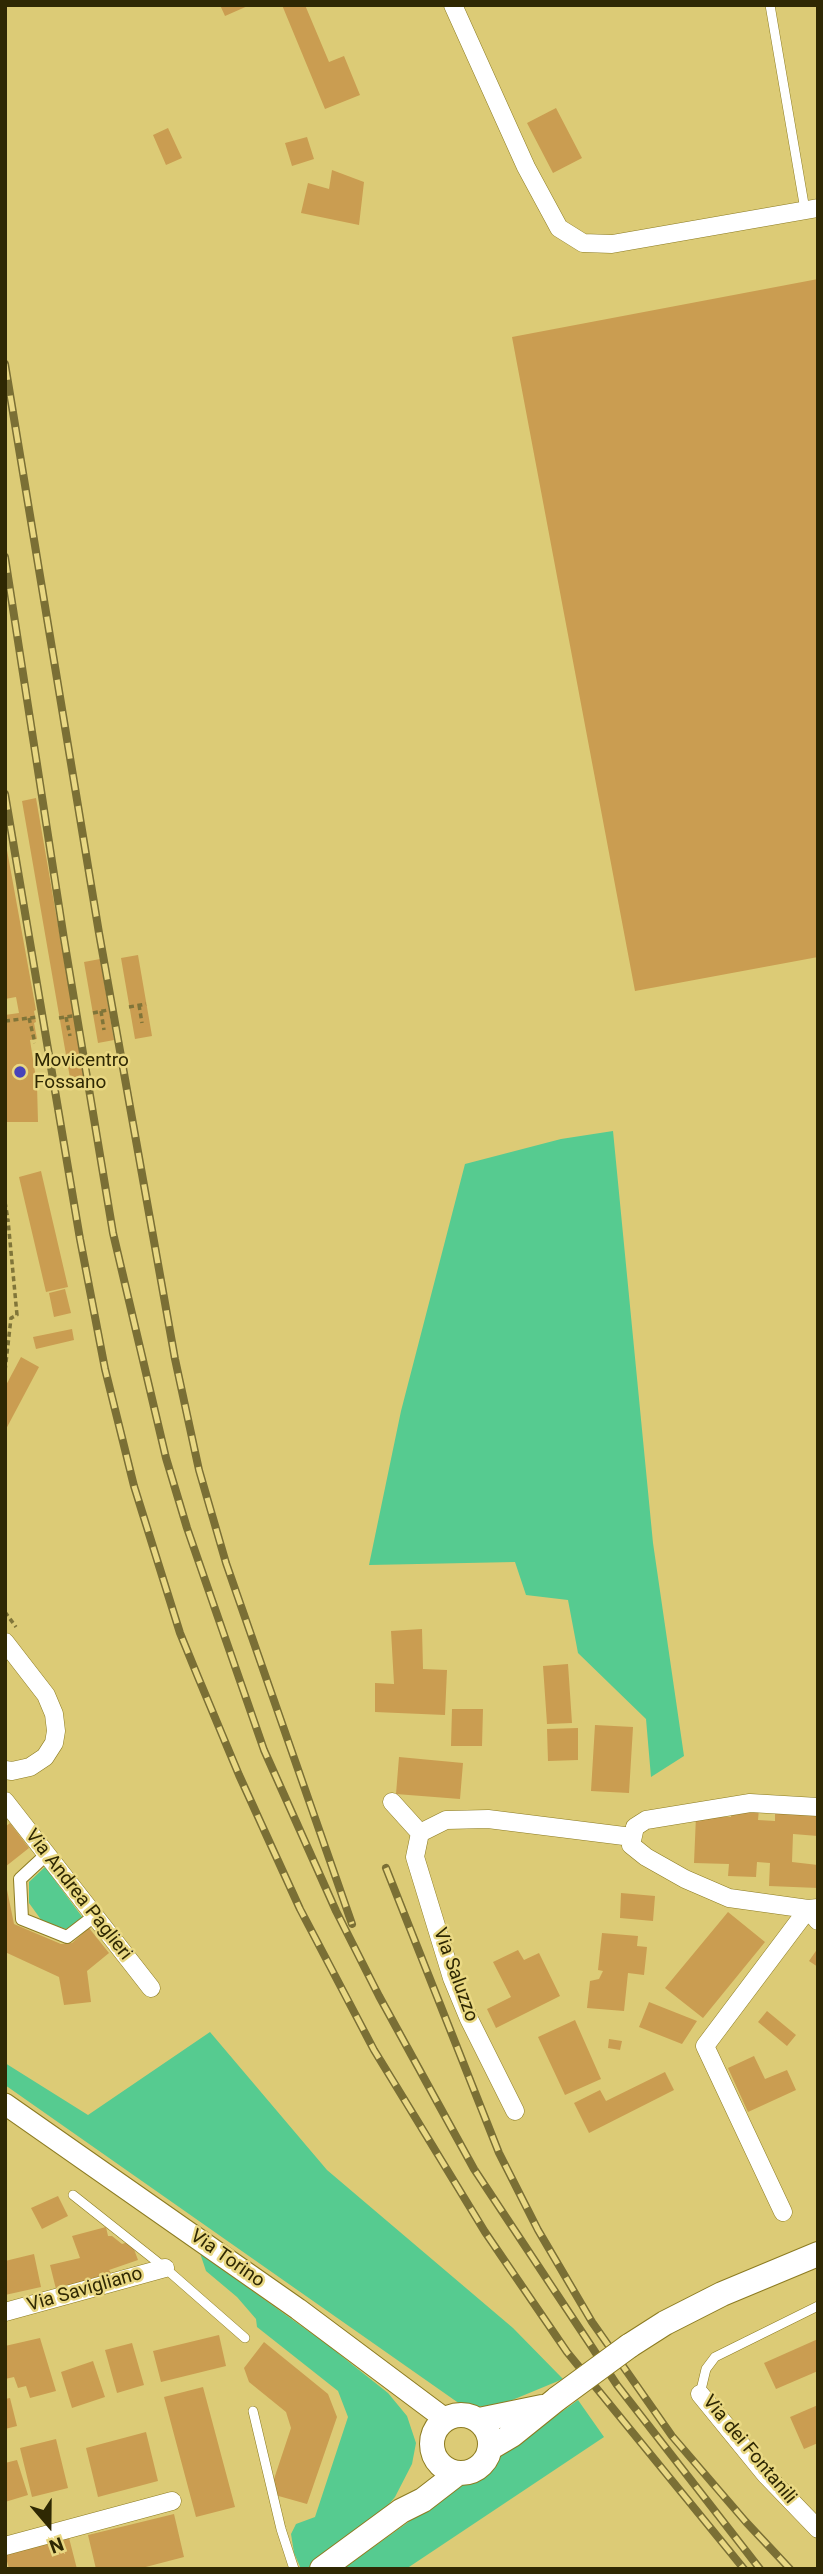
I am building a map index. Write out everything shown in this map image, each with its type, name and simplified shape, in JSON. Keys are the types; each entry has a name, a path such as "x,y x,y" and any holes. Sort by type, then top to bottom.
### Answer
{"main road":[{"path":"490,2448 512,2435 629,2346 665,2323 722,2294 818,2255"},
{"path":"458,2473 444,2468 434,2456 432,2440 438,2425 445,2419 462,2414 479,2420 552,2402"},
{"path":"322,2569 401,2511 424,2500 458,2473 476,2470 488,2457 490,2448 488,2433 479,2420"},
{"path":"401,2511 416,2491 434,2456"}],"street":[{"path":"453,5 526,166 559,228 583,243 612,244 811,209"},
{"path":"5,1642 46,1695 54,1714 56,1731 54,1743 45,1757 30,1767 5,1770"},
{"name":"Via Andrea Paglieri","path":"5,1801 150,1988"},
{"path":"392,1802 420,1833 446,1820 488,1819 634,1832"},
{"path":"783,2212 705,2046 814,1913 729,1898 685,1879 646,1857 631,1844 634,1832 646,1820 750,1803 818,1807"},
{"name":"Via Saluzzo","path":"420,1833 415,1857 452,1978 469,2019 515,2111"},
{"path":"47,1854 20,1879 22,1919 66,1937 93,1917"},
{"name":"Via Torino","path":"5,2104 298,2309 445,2419"},
{"name":"Via Savigliano","path":"5,2312 165,2268"},
{"name":"Via dei Fontanili","path":"700,2394 766,2475 818,2529"},
{"path":"5,2546 172,2501"}],"lane":[{"path":"770,5 811,209"},
{"name":"Via Savigliano","path":"73,2195 165,2268 245,2338"},
{"name":"Via dei Fontanili","path":"700,2394 706,2368 715,2357 818,2306"},
{"path":"253,2410 281,2529 294,2569"}],"path":[{"path":"129,1007 146,1004"},
{"path":"139,1005 142,1023"},
{"path":"93,1013 108,1010"},
{"path":"101,1011 104,1030"},
{"path":"59,1018 73,1016"},
{"path":"5,1021 38,1017"},
{"path":"66,1017 70,1036"},
{"path":"29,1018 35,1043"},
{"path":"5,1202 17,1315 10,1318 5,1371"}],"green space":[{"path":"613,1131 653,1543 684,1756 651,1777 646,1719 578,1653 568,1600 526,1595 515,1562 369,1565 401,1411 465,1164 561,1139"},
{"path":"45,1867 83,1918 66,1929 42,1921 29,1903 29,1882"},
{"path":"210,2032 327,2170 513,2328 563,2379 493,2408 460,2404 5,2085 5,2063 88,2115"},
{"path":"200,2253 329,2346 388,2393 407,2416 416,2443 412,2464 395,2497 378,2517 306,2569 301,2569 294,2553 291,2534 296,2524 315,2517 348,2417 338,2391 257,2327 256,2319 237,2297 206,2271"},
{"path":"578,2400 604,2437 406,2569 343,2569"}],"building":[{"path":"220,5 250,5 225,16"},
{"path":"282,5 305,5 329,62 344,56 360,95 325,109"},
{"path":"556,108 582,158 553,173 527,123"},
{"path":"168,128 182,158 166,165 153,135"},
{"path":"307,137 314,159 292,166 285,143"},
{"path":"332,170 364,182 359,225 301,213 308,183 329,189"},
{"path":"818,279 818,957 635,991 512,337"},
{"path":"36,798 84,1076 70,1078 22,801"},
{"path":"5,839 36,1010 34,1023 37,1039 30,1040 37,1085 38,1122 5,1122 5,1015 19,1013 16,997 5,999"},
{"path":"138,955 152,1036 135,1039 121,958"},
{"path":"100,959 114,1040 98,1043 84,962"},
{"path":"41,1171 68,1287 46,1292 19,1177"},
{"path":"65,1289 71,1313 54,1317 49,1293"},
{"path":"72,1329 74,1340 36,1349 33,1337"},
{"path":"21,1357 39,1367 5,1431 5,1387"},
{"path":"422,1629 423,1669 447,1670 445,1715 375,1712 375,1683 394,1684 391,1631"},
{"path":"568,1664 572,1723 547,1724 543,1666"},
{"path":"452,1709 483,1709 482,1746 451,1746"},
{"path":"595,1725 633,1727 629,1793 591,1791"},
{"path":"578,1728 578,1760 548,1761 547,1729"},
{"path":"399,1757 463,1763 460,1799 396,1794"},
{"path":"731,1808 759,1809 758,1820 775,1821 775,1810 818,1814 818,1836 793,1834 792,1862 818,1865 818,1888 769,1886 770,1863 757,1862 756,1877 728,1876 729,1864 694,1863 696,1816 731,1817"},
{"path":"10,1823 29,1848 5,1867 5,1827"},
{"path":"5,1880 14,1924 61,1944 72,1943 89,1928 109,1953 87,1971 91,2002 64,2005 59,1977 5,1952"},
{"path":"621,1893 655,1896 653,1921 620,1918"},
{"path":"728,1912 765,1942 703,2018 665,1988"},
{"path":"602,1933 638,1936 637,1946 647,1947 644,1975 628,1973 624,2011 587,2008 590,1981 599,1979 603,1971 598,1970"},
{"path":"818,1948 818,1967 809,1961"},
{"path":"518,1950 524,1960 539,1953 560,1996 496,2028 487,2009 511,1997 493,1962"},
{"path":"649,2002 697,2021 682,2044 639,2027"},
{"path":"767,2011 796,2035 787,2046 758,2022"},
{"path":"575,2020 601,2079 565,2095 538,2037"},
{"path":"609,2039 622,2041 620,2050 608,2048"},
{"path":"754,2056 765,2079 787,2070 796,2090 748,2112 728,2068"},
{"path":"665,2072 674,2090 589,2133 574,2103 600,2090 606,2101"},
{"path":"58,2196 68,2216 42,2229 31,2208"},
{"path":"106,2227 108,2236 122,2244 131,2241 138,2260 109,2270 111,2273 56,2289 50,2265 80,2258 72,2236"},
{"path":"34,2254 41,2287 5,2295 5,2261"},
{"path":"219,2335 226,2366 161,2382 153,2351"},
{"path":"40,2338 56,2391 30,2398 26,2386 18,2388 14,2377 5,2379 5,2346"},
{"path":"818,2339 818,2371 776,2389 764,2363"},
{"path":"264,2342 328,2394 337,2417 307,2504 275,2495 272,2485 291,2428 286,2412 249,2382 244,2368"},
{"path":"132,2343 144,2385 117,2393 105,2350"},
{"path":"93,2361 105,2397 72,2408 61,2372"},
{"path":"203,2387 235,2507 196,2517 164,2397"},
{"path":"10,2398 17,2426 5,2429 5,2399"},
{"path":"818,2405 818,2443 804,2449 790,2417"},
{"path":"146,2432 158,2481 98,2497 86,2448"},
{"path":"56,2439 68,2488 32,2497 20,2448"},
{"path":"17,2460 28,2495 5,2502 5,2463"},
{"path":"174,2514 184,2557 138,2569 96,2569 88,2535"},
{"path":"68,2534 77,2569 9,2569 5,2554"}],"railway":[{"path":"5,364 99,933 175,1359 199,1470 226,1563 352,1924"},
{"path":"5,557 113,1233 166,1458 187,1528 264,1750 336,1911 379,1996 474,2169 617,2385 760,2569"},
{"path":"5,794 80,1239 105,1369 134,1486 180,1633 198,1677 300,1909 374,2050 485,2232 567,2352 744,2569"},
{"path":"386,1868 499,2153 538,2230 592,2322 672,2436 790,2569"}],"place":[{"name":"Movicentro Fossano","path":"20,1072"}]}
